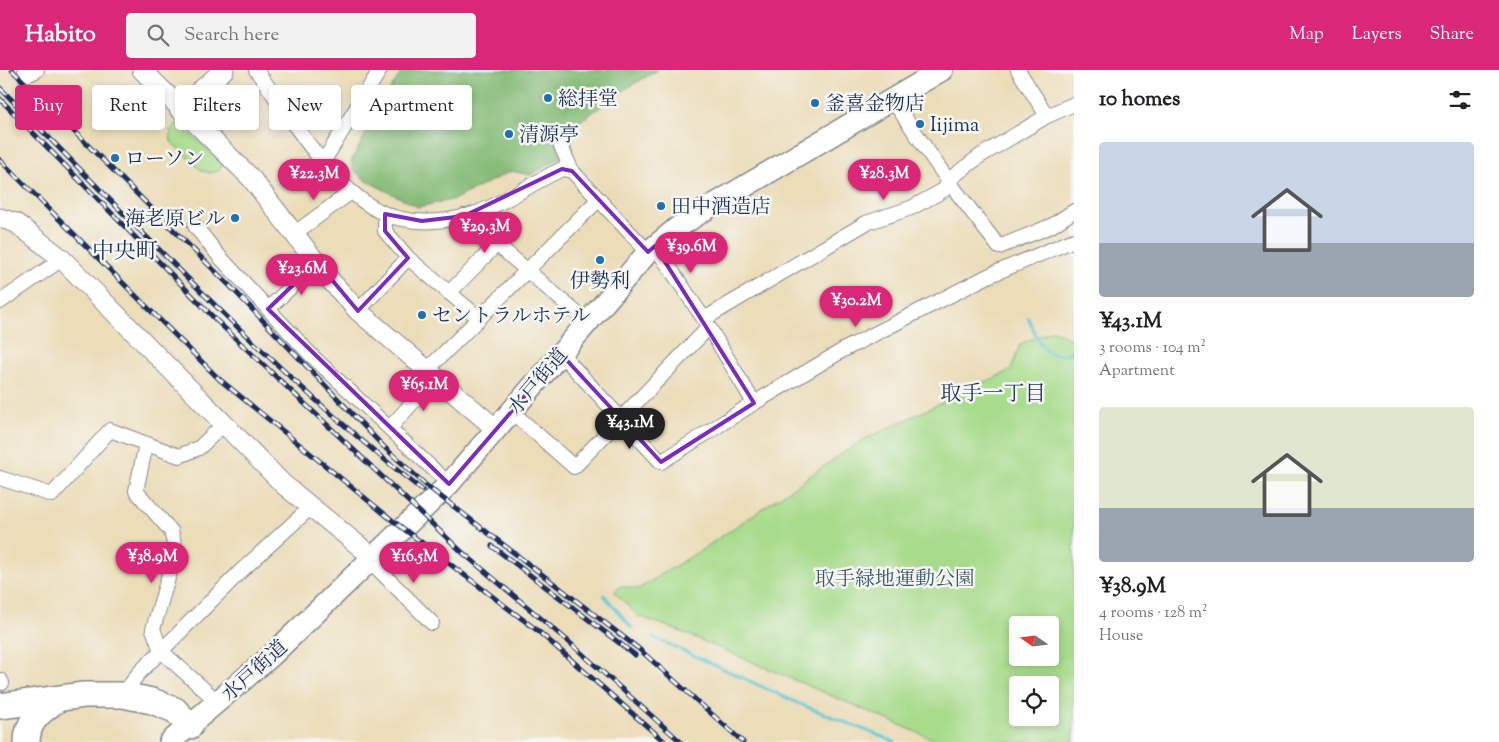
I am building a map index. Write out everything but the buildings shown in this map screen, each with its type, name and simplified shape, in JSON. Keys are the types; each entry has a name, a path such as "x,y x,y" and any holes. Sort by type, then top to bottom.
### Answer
{"highway":[{"path":"1,690 58,699 104,694 123,695 152,701 175,710 190,726"},
{"path":"27,742 30,726 36,715 58,699"}],"main road":[{"name":"水戸街道","path":"170,742 272,656 449,484 652,249 702,212 942,70"}],"street":[{"path":"25,70 29,74 37,70"},
{"path":"142,70 175,104"},
{"path":"207,85 224,70"},
{"path":"256,70 323,162 351,192 385,214 402,219 422,221 464,216 514,195 562,169 572,171"},
{"path":"323,162 379,70"},
{"path":"1018,70 1047,116"},
{"path":"892,99 949,182 999,247 1051,226 1074,211"},
{"path":"520,418 574,467 706,323 866,223 911,208 944,190 951,178 980,156 1047,116 1074,104"},
{"path":"202,130 251,178 316,262 358,311 496,429"},
{"path":"559,142 572,171 652,249 706,323 754,403"},
{"path":"295,233 351,192"},
{"path":"390,428 431,373 478,317 599,199"},
{"path":"385,214 385,231 408,258 478,317"},
{"path":"464,216 587,322"},
{"path":"0,218 16,223 62,259 263,464 310,508 374,558 378,569 432,623"},
{"path":"196,226 218,256 312,356 449,484"},
{"path":"1048,249 1051,226"},
{"path":"561,354 661,462 754,403 853,345 988,276 1048,249 1074,240"},
{"path":"449,293 496,245"},
{"path":"358,311 408,258"},
{"path":"0,302 62,259"},
{"path":"268,309 316,262"},
{"path":"0,478 52,495 110,430 179,456 199,448 224,424"},
{"path":"146,444 136,491 171,532 176,551 153,629 161,651 218,702"},
{"path":"123,695 138,674 241,571 310,508"}],"highlighted area":[{"path":"562,169 572,171 648,252 655,246 754,403 661,462 561,354 449,484 268,309 317,262 358,311 408,258 385,231 385,214 422,221 464,216"}],"green space":[{"path":"403,70 658,70 632,85 573,126 572,151 530,175 511,171 455,199 418,207 365,180 353,169 351,161 368,130 472,130 472,85 393,85"},
{"path":"175,125 175,130 185,130 223,163 219,171 209,173 201,170 171,142 170,131"},
{"name":"取手緑地運動公園","path":"1054,330 1070,339 1074,337 1074,742 940,742 672,628 638,616 614,592 621,586 638,589 703,549 861,441 1011,370 1020,344"}],"waterway":[{"path":"1028,318 1039,342 1049,353 1056,355 1074,351"},
{"path":"604,595 632,628"},
{"path":"653,637 800,704 895,742"}],"railway":[{"path":"12,70 230,286 383,446 427,486 639,649 743,742"},
{"path":"0,88 153,244 257,346 311,396 422,490"},
{"path":"0,99 218,322 462,552 569,642 681,742"},
{"path":"0,160 219,379 392,520 538,631 665,742"},
{"path":"492,546 635,655"}],"place":[{"name":"総拝堂","path":"548,98"},
{"name":"釜喜金物店","path":"815,103"},
{"name":"Iijima","path":"920,124"},
{"name":"清源亭","path":"509,134"},
{"name":"ローソン","path":"115,158"},
{"name":"田中酒造店","path":"661,206"},
{"name":"海老原ビル","path":"235,218"},
{"name":"伊勢利","path":"600,260"},
{"name":"セントラルホテル","path":"422,315"}],"district":[{"name":"中央町","path":"125,250"},
{"name":"取手一丁目","path":"993,393"}]}
